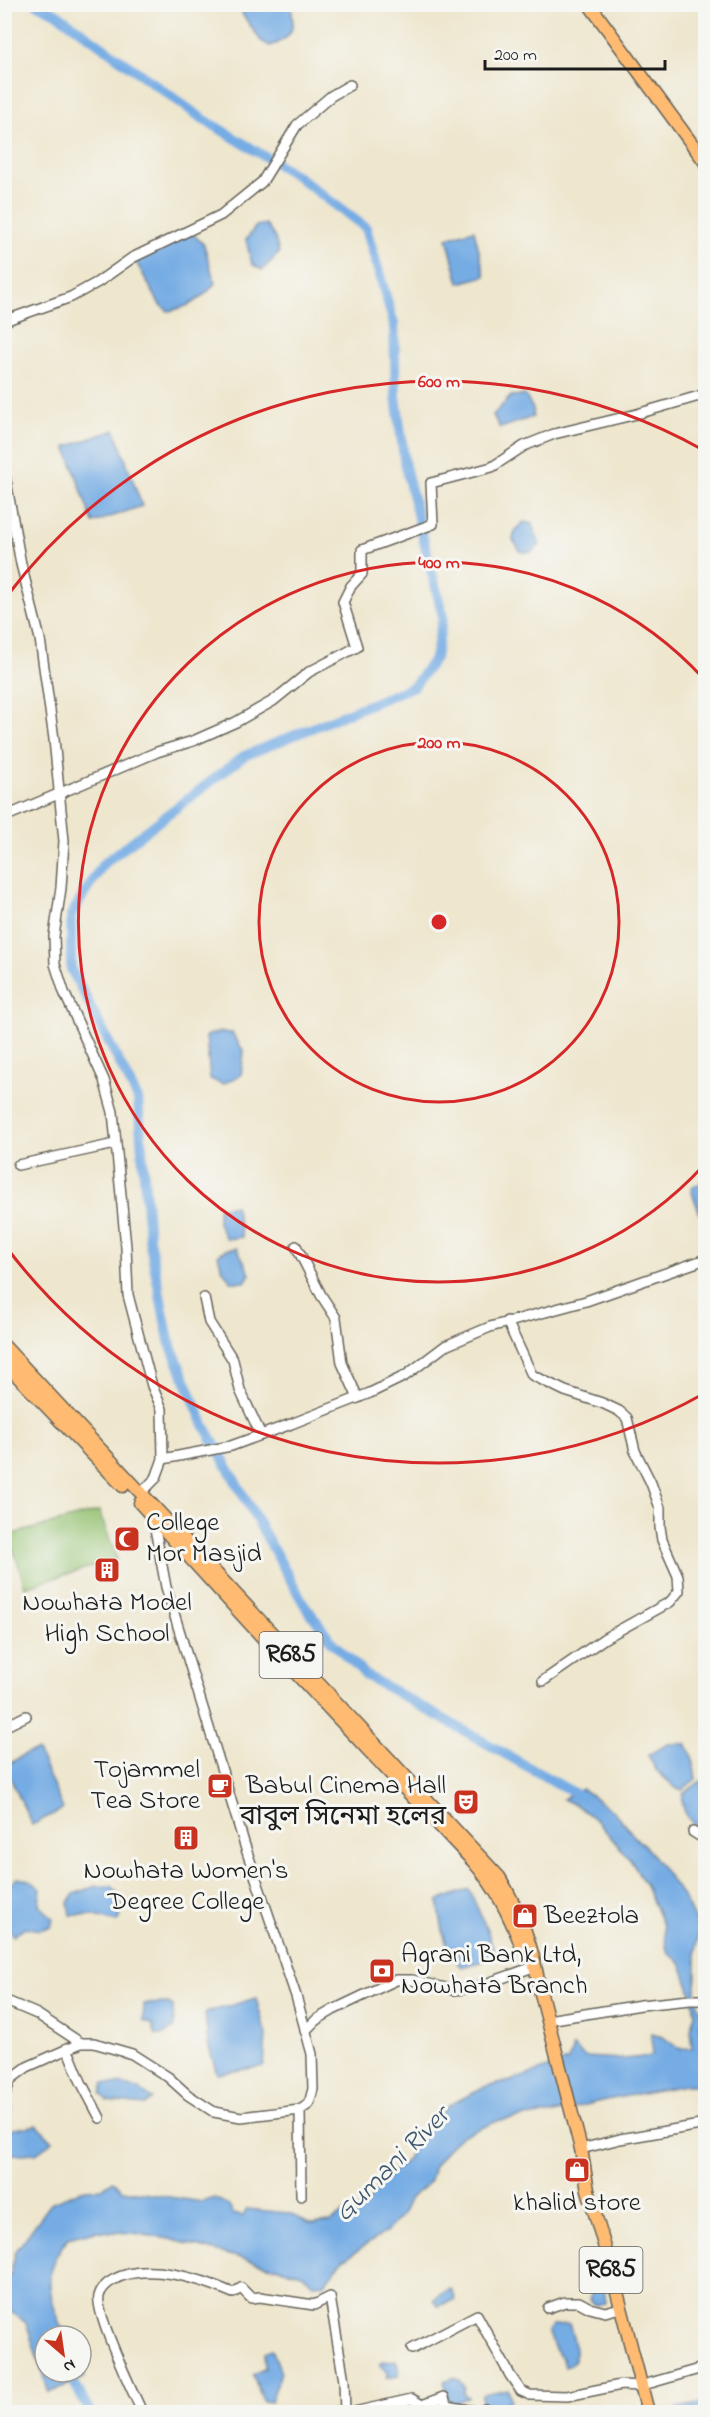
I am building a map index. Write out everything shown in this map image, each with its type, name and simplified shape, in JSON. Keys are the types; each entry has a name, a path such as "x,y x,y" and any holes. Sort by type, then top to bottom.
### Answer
{"main road":[{"path":"589,4 705,163"},
{"name":"R685","path":"4,1346 45,1398 153,1518 200,1562 499,1877 521,1921 581,2149 588,2190 648,2412"},
{"name":"R685","path":"4,1362 45,1398 141,1492 200,1562"}],"street":[{"path":"4,321 70,297 98,282 132,258 221,215 262,182 297,125 331,96 350,85"},
{"path":"4,817 157,752 193,741 236,722 273,701 309,672 357,647 343,602 351,586 362,574 362,550 433,524 431,483 492,467 524,446 554,434 637,414 705,394"},
{"path":"4,470 21,564 40,639 64,841 61,888 54,936 55,964 64,992 104,1080 113,1112 129,1295 152,1386 162,1409 164,1459 156,1478 141,1492"},
{"path":"18,1165 115,1144"},
{"path":"296,1246 321,1295 336,1318 342,1363 358,1398"},
{"path":"164,1459 231,1446 261,1435 358,1398 405,1376 445,1346 507,1321 586,1300 705,1258"},
{"path":"204,1298 209,1323 233,1360 240,1390 261,1435"},
{"path":"507,1321 532,1375 602,1403 619,1411 627,1418 635,1451 660,1508 662,1540 678,1576 679,1591 670,1602 605,1638 543,1681"},
{"path":"4,2097 8,2079 27,2067 81,2043 94,2043 132,2054 168,2077 188,2096 214,2112 241,2117 300,2110 309,2104 313,2089 312,2054 264,1898 245,1846 166,1587 153,1518"},
{"path":"4,1727 26,1716"},
{"path":"693,1832 705,1840"},
{"path":"305,2031 316,2020 333,2010 396,1980 412,1980 454,1990 474,1988 533,1967"},
{"path":"4,2000 37,2014 81,2043"},
{"path":"548,2020 698,2000"},
{"path":"67,2048 81,2082 100,2118"},
{"path":"300,2110 301,2196"},
{"path":"581,2149 620,2139 705,2124"},
{"path":"142,2412 110,2340 98,2298 103,2286 124,2274 144,2271 205,2280 233,2293 241,2288 251,2298 260,2297 314,2305 330,2298 344,2381 345,2412"},
{"path":"548,2308 566,2302 579,2302 605,2312 620,2308"},
{"path":"412,2349 477,2315 510,2375 521,2391 530,2395 567,2396 621,2385 640,2386 705,2367"},
{"path":"354,2412 412,2399 422,2405 444,2397 447,2409 480,2412 485,2409"}],"green space":[{"path":"99,1511 117,1559 25,1587 9,1535"}],"water":[{"path":"245,5 291,5 293,20 288,36 270,46 261,41 242,14"},
{"path":"266,224 275,238 279,253 262,270 252,264 246,240 256,226"},
{"path":"474,230 485,276 459,283 447,238"},
{"path":"193,234 204,245 215,283 195,302 168,311 160,305 135,260"},
{"path":"525,395 533,409 533,417 500,428 493,415 511,396"},
{"path":"115,430 142,506 93,523 66,447"},
{"path":"524,522 532,524 540,545 531,552 521,552 513,540 515,530"},
{"path":"218,1032 232,1033 244,1052 241,1075 223,1084 210,1079 206,1036"},
{"path":"705,1181 705,1219 702,1219 691,1190"},
{"path":"235,1205 242,1237 226,1239 218,1223 218,1208"},
{"path":"237,1248 250,1274 245,1282 232,1282 222,1269 218,1255 225,1250"},
{"path":"668,1744 686,1744 692,1756 696,1779 682,1790 677,1789 656,1770 648,1755"},
{"path":"38,1751 63,1809 32,1825 5,1766 25,1754"},
{"path":"701,1781 705,1781 704,1831 694,1825 687,1816 682,1800 683,1794"},
{"path":"582,1789 614,1812 652,1854 684,1898 699,1929 696,1950 696,1993 698,2004 705,2016 700,2024 705,2046 705,2085 685,2085 601,2101 551,2114 500,2120 461,2136 434,2166 429,2183 410,2198 402,2215 386,2232 343,2260 324,2284 313,2283 302,2274 169,2239 133,2233 96,2231 68,2238 54,2260 50,2281 55,2310 60,2324 33,2324 33,2344 26,2323 12,2312 5,2292 4,2276 10,2276 16,2251 52,2202 85,2189 102,2188 112,2180 122,2190 203,2202 214,2198 229,2205 233,2214 243,2216 247,2209 288,2213 312,2224 330,2222 347,2211 365,2207 384,2180 406,2160 430,2123 449,2105 485,2087 511,2081 568,2061 573,2047 585,2057 623,2059 653,2056 651,2034 663,2037 679,2049 692,2048 690,2030 695,2013 691,1993 681,1964 667,1951 663,1925 645,1884 631,1861 597,1821 579,1807 563,1799"},
{"path":"17,1878 29,1880 41,1889 39,1904 53,1919 51,1926 40,1930 25,1927 13,1936 8,1927 5,1888"},
{"path":"96,1886 112,1886 118,1894 122,1904 122,1914 116,1922 92,1915 70,1915 68,1903 74,1894"},
{"path":"469,1889 488,1932 495,1958 462,1967 447,1945 438,1901"},
{"path":"256,1998 266,2035 264,2066 217,2074 208,2044 205,2013"},
{"path":"168,2003 173,2006 174,2028 161,2035 156,2035 152,2024 143,2021 144,2004"},
{"path":"104,2083 130,2086 152,2099 145,2105 107,2101 101,2094"},
{"path":"7,2104 12,2106 8,2130 37,2125 53,2141 36,2153 5,2155"},
{"path":"594,2287 604,2288 606,2303 595,2305 590,2299"},
{"path":"451,2289 456,2299 438,2306 434,2300 439,2294"},
{"path":"569,2324 574,2342 575,2361 565,2367 548,2331 553,2325"},
{"path":"272,2349 281,2372 271,2402 263,2401 253,2375 265,2368 264,2352"},
{"path":"396,2360 399,2369 398,2376 386,2378 388,2372 379,2365 382,2362"},
{"path":"453,2378 460,2380 465,2387 463,2394 468,2397 456,2403 449,2402 444,2381"},
{"path":"46,2384 69,2384 49,2393"},
{"path":"508,2389 511,2400 507,2402 493,2406 482,2402 482,2394"},
{"path":"705,2403 705,2412 677,2412 676,2408"}],"waterway":[{"path":"37,4 56,13 200,117 297,176 366,228 394,324 396,396 405,466 443,617 435,658 414,686 244,756 103,864 71,915 71,969 138,1099 149,1239 169,1341 204,1425 304,1604 332,1642 367,1676 585,1799"},
{"name":"Gumani River","path":"75,2384 90,2412"}],"place":[{"name":"College Mor Masjid","path":"127,1539"},
{"name":"Nowhata Model High School","path":"107,1570"},
{"name":"Tojammel Tea Store","path":"220,1786"},
{"name":"Babul Cinema Hall বাবুল সিনেমা হলের","path":"466,1802"},
{"name":"Nowhata Women's Degree College","path":"186,1838"},
{"name":"Beeztola","path":"525,1916"},
{"name":"Agrani Bank Ltd, Nowhata Branch","path":"382,1971"},
{"name":"khalid store","path":"577,2170"}]}
